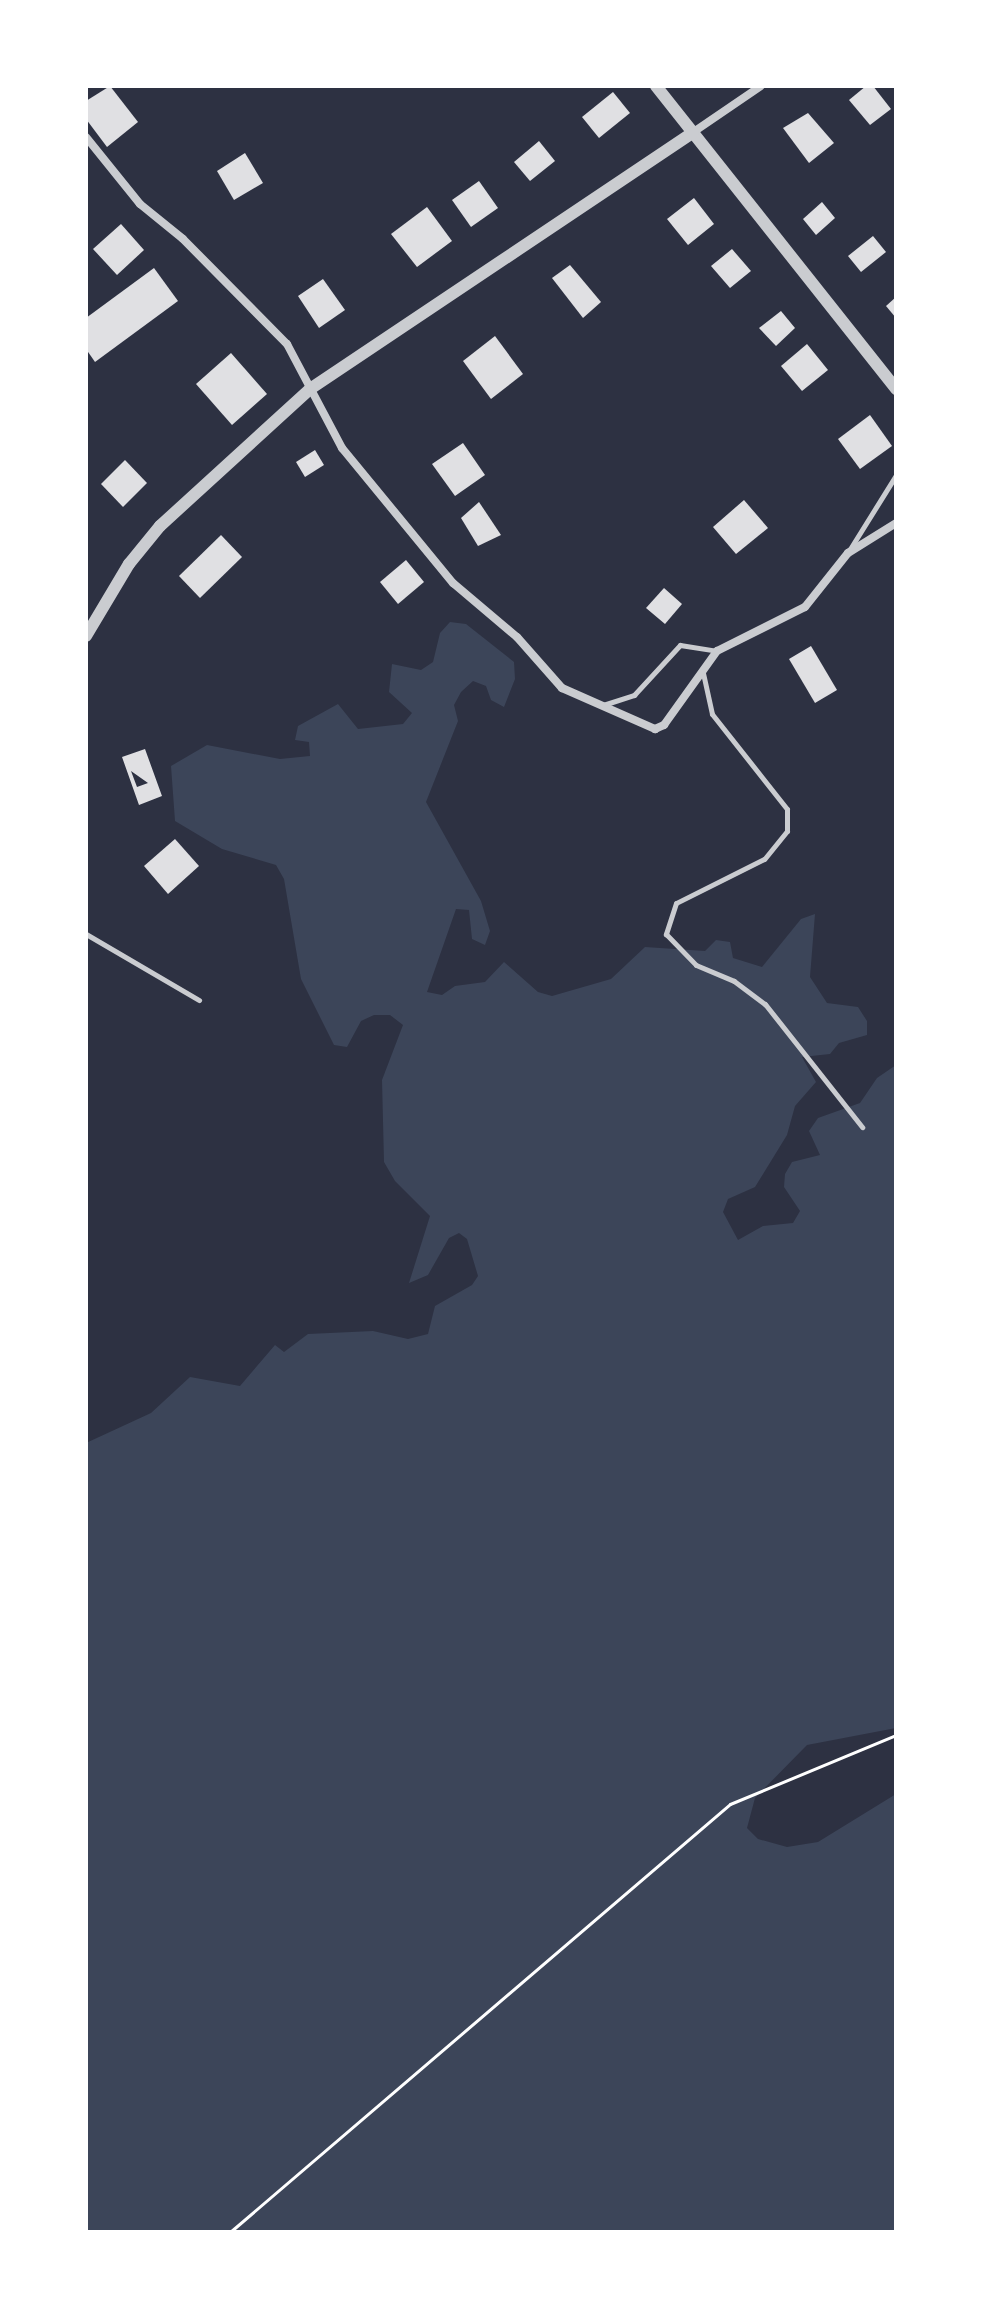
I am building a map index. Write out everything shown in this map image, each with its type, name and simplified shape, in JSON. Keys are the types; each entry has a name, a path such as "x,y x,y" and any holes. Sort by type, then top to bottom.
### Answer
{"street":[{"path":"656,86 896,389"},
{"path":"86,636 129,564 160,526 310,389 761,86"},
{"path":"86,137 140,204 183,239 287,344 342,448 453,583 517,637 562,688 655,729 664,725 717,651 805,607 848,553 896,523"}],"lane":[{"path":"848,553 896,475"},
{"path":"603,705 634,695 680,645 717,651"},
{"path":"702,669 712,714 787,809 787,831 764,859 676,903 666,934 696,965 734,981 765,1004 862,1127"},
{"path":"86,934 199,1000"}],"path":[{"path":"230,2232 730,1804 896,1735"}],"shaded area":[{"path":"450,622 466,624 514,662 515,679 504,707 491,700 486,686 473,681 461,692 454,705 458,721 426,802 481,901 490,931 485,945 472,939 469,910 456,909 427,992 442,995 455,986 485,982 504,962 538,992 552,996 611,979 645,947 705,951 716,940 730,942 733,958 762,967 801,919 815,914 810,977 827,1003 858,1007 867,1021 867,1035 839,1043 830,1054 802,1057 816,1082 795,1106 787,1135 755,1187 728,1199 723,1212 738,1240 763,1226 793,1223 800,1211 784,1187 785,1174 792,1162 820,1155 809,1131 818,1118 860,1103 877,1078 896,1065 896,1728 807,1745 755,1798 747,1828 758,1839 787,1847 818,1842 896,1794 896,2232 86,2232 86,1443 151,1413 190,1377 240,1386 275,1345 284,1352 308,1334 373,1331 408,1339 428,1334 435,1306 472,1285 478,1276 467,1239 459,1233 449,1238 428,1275 409,1283 430,1216 395,1181 384,1162 382,1080 403,1025 390,1015 374,1015 361,1021 347,1047 334,1045 301,979 284,879 276,865 222,849 175,821 171,766 207,745 280,759 310,756 309,742 295,740 298,726 338,704 358,729 403,724 412,713 389,692 392,664 421,670 433,662 440,633"}],"building":[{"path":"110,86 138,122 107,147 86,119 86,101"},
{"path":"866,86 873,86 891,109 870,125 849,100"},
{"path":"613,92 630,113 599,138 582,117"},
{"path":"808,113 834,143 809,163 783,128"},
{"path":"539,141 555,161 530,181 514,162"},
{"path":"245,153 263,183 234,200 217,171"},
{"path":"479,181 498,208 471,227 452,200"},
{"path":"694,198 714,224 688,245 667,219"},
{"path":"822,202 835,218 816,235 803,219"},
{"path":"427,207 452,241 417,267 391,234"},
{"path":"121,224 144,250 117,275 93,249"},
{"path":"873,236 886,252 861,272 848,256"},
{"path":"732,249 751,271 730,288 711,266"},
{"path":"570,265 601,302 583,318 552,278"},
{"path":"154,268 178,301 95,362 86,349 86,318"},
{"path":"323,279 345,310 319,328 298,296"},
{"path":"896,297 896,318 886,306"},
{"path":"781,311 795,328 776,346 759,328"},
{"path":"495,336 523,374 491,399 463,361"},
{"path":"807,344 828,370 802,391 781,366"},
{"path":"231,353 267,394 232,425 196,384"},
{"path":"870,415 892,446 860,469 838,439"},
{"path":"463,443 485,475 455,496 432,464"},
{"path":"315,450 324,465 305,477 296,462"},
{"path":"125,460 147,483 123,507 101,484"},
{"path":"744,500 768,528 736,554 713,527"},
{"path":"479,502 501,535 478,546 461,518"},
{"path":"221,535 242,557 200,598 179,576"},
{"path":"406,560 424,582 398,604 380,582"},
{"path":"664,588 682,604 665,624 646,608"},
{"path":"811,646 837,690 815,703 789,659"},
{"path":"145,749 162,796 139,805 122,757","holes":["131,771 148,783 137,787"]},
{"path":"175,839 199,866 168,894 144,866"}]}
